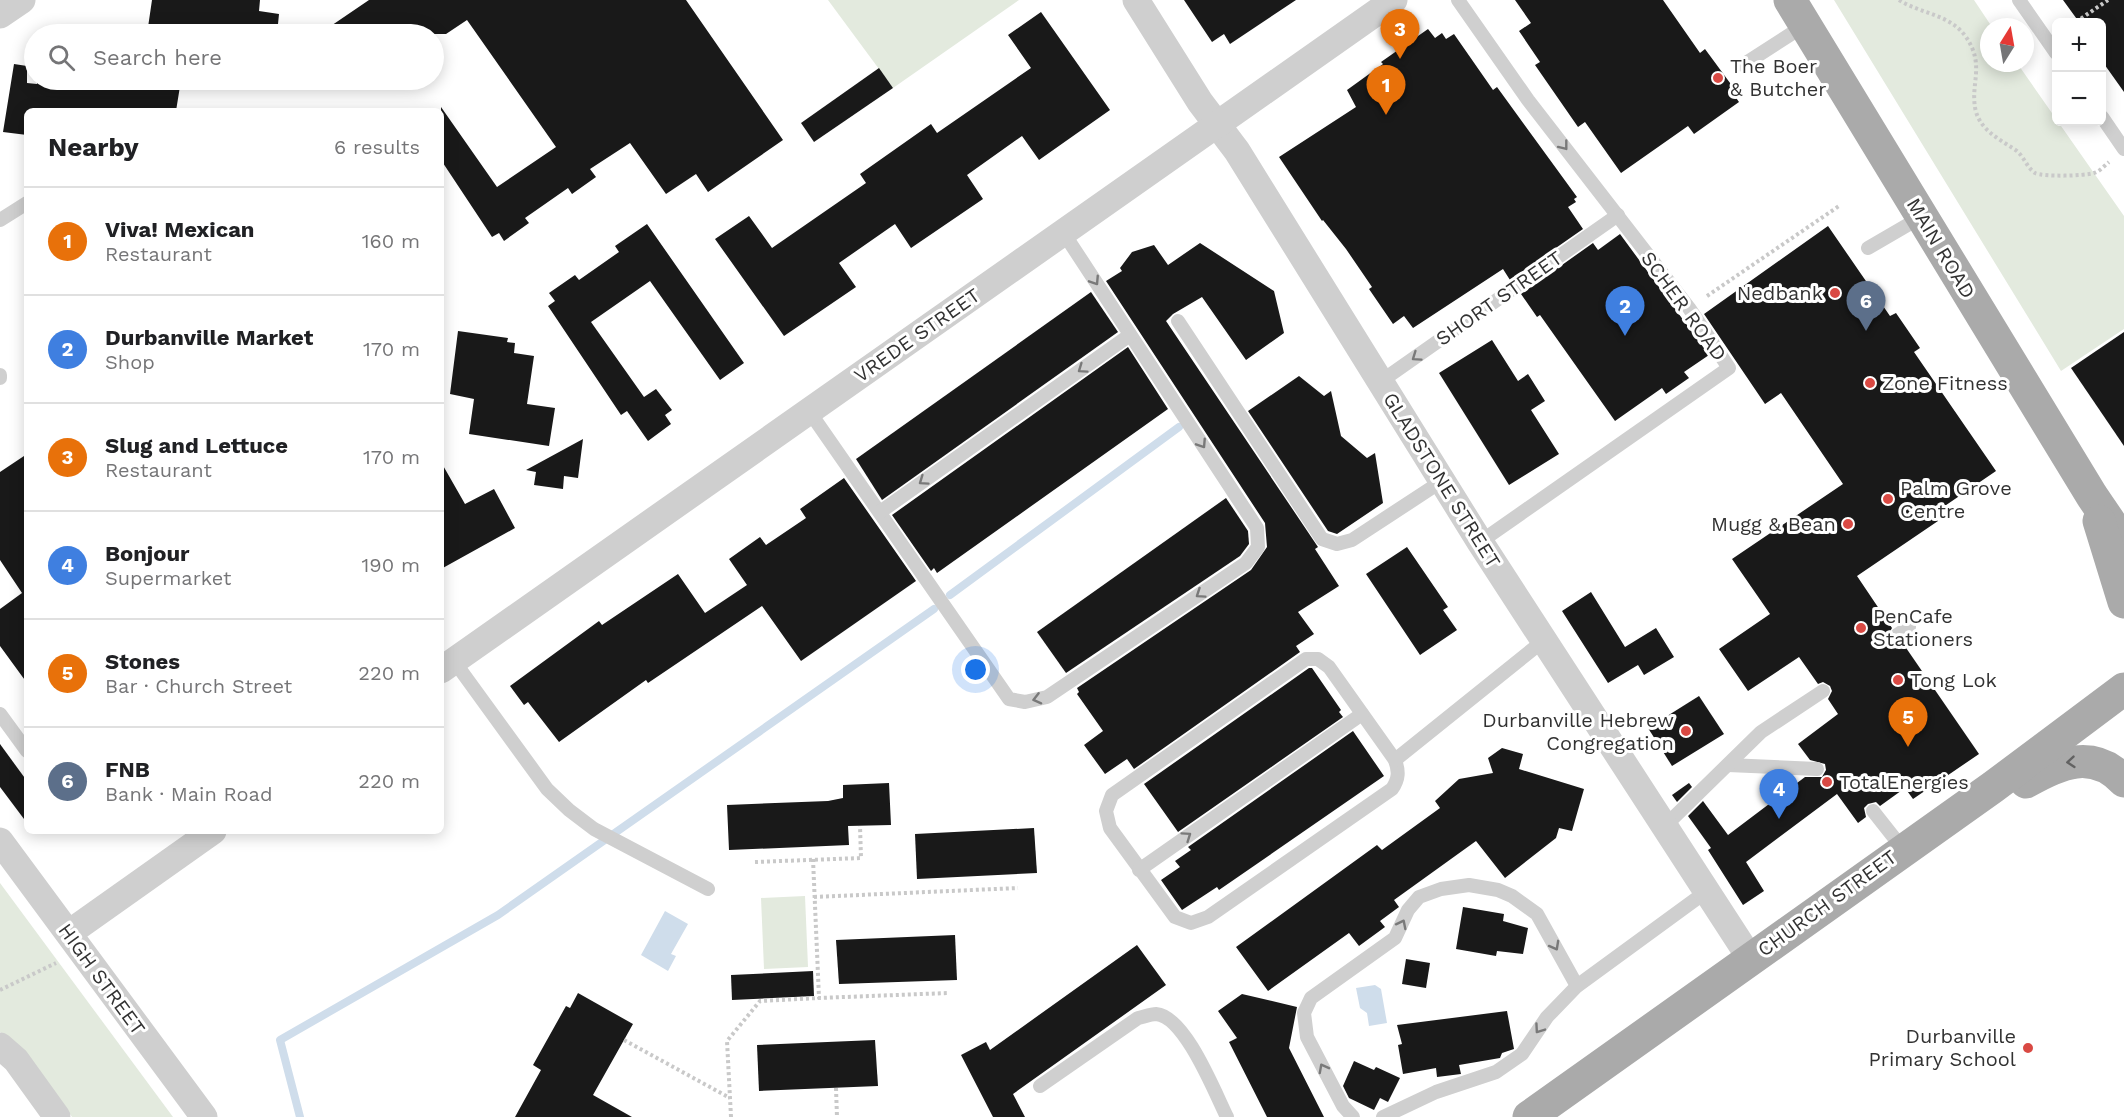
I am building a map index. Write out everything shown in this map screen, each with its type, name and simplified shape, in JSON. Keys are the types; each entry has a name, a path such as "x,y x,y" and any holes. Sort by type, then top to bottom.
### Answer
{"main road":[{"name":"MAIN ROAD","path":"1798,12 2092,496"},
{"path":"2092,496 2124,543"},
{"path":"2092,496 2124,602"},
{"name":"CHURCH STREET","path":"1529,1117 2124,689"},
{"path":"1952,814 1988,805 2050,768 2067,762 2097,764 2124,781"}],"street":[{"path":"0,15 22,0"},
{"name":"GLADSTONE STREET","path":"1136,0 1216,123 1237,151 1480,542 1750,958"},
{"name":"VREDE STREET","path":"447,666 1394,0"},
{"path":"69,933 209,834"},
{"name":"HIGH STREET","path":"0,841 204,1117"},
{"path":"0,1046 16,1060 57,1117"}],"lane":[{"name":"SCHER ROAD","path":"1458,0 1528,100 1689,308 1729,368 1480,542"},
{"path":"2019,0 2052,47"},
{"path":"1743,65 1798,12"},
{"path":"2106,125 2120,153"},
{"path":"0,220 24,205"},
{"name":"SHORT STREET","path":"1380,382 1618,215"},
{"path":"1868,248 1923,216"},
{"path":"809,411 1009,699 1035,701 1047,697 1246,563 1258,547 1257,528 1063,232"},
{"path":"1178,321 1322,539 1337,544 1352,540 1442,481"},
{"path":"880,512 1130,335"},
{"path":"1897,635 1909,627"},
{"path":"1395,760 1543,641"},
{"path":"1306,659 1318,660 1329,667 1362,714 1395,760 1398,776 1392,789 1200,921 1191,923 1174,917 1110,828 1106,811 1108,803 1118,789 1306,659"},
{"path":"447,666 547,789 569,810 594,829 708,889"},
{"path":"1665,826 1761,732 1822,691"},
{"path":"0,714 24,747"},
{"path":"1138,870 1362,714"},
{"path":"1728,765 1817,769"},
{"path":"1874,811 1903,849"},
{"path":"1353,1117 1343,1106 1307,1036 1304,1013 1311,998 1395,938 1408,910 1419,897 1441,889 1469,885 1498,890 1512,896 1537,914 1577,986"},
{"path":"1383,1117 1436,1092 1496,1072 1522,1054 1547,1017 1577,986 1707,891"},
{"path":"1040,1086 1138,1018 1157,1014 1170,1020 1184,1033 1227,1117"}],"path":[{"path":"1899,0 1941,16 1965,35 1976,62 1974,99 1980,122 1988,131 2018,151 2035,172 2049,177 2094,173 2120,153"},
{"path":"2082,18 2108,0"},
{"path":"1689,308 1839,206"},
{"path":"755,862 861,858 860,826"},
{"path":"813,859 819,998"},
{"path":"814,897 1018,888"},
{"path":"0,990 62,961"},
{"path":"730,1117 727,1041 760,1001 948,993"},
{"path":"624,1040 730,1098"},
{"path":"836,1088 837,1117"}],"shaded area":[{"path":"828,0 1019,0 893,88"},
{"path":"1834,0 1974,0 1986,18 1980,18 1980,72 2023,72 2052,113 2052,126 2061,126 2124,216 2124,329 2061,371"},
{"path":"0,883 173,1117 72,1117 24,1050 0,1032"},
{"path":"805,896 808,967 764,969 761,898"}],"water":[{"path":"665,911 688,924 671,954 676,956 668,971 641,955"},
{"path":"1375,985 1381,989 1387,1023 1369,1026 1367,1013 1360,1008 1356,988"}],"building":[{"path":"152,0 260,0 259,11 279,14 278,24 148,24"},
{"path":"369,0 686,0 783,140 708,192 696,174 666,194 630,143 590,169 596,177 572,194 568,188 525,218 529,223 504,241 499,233 492,237 444,165 444,111 497,187 556,147 467,20 446,34 444,34 444,24 334,24"},
{"path":"1184,0 1296,0 1230,44 1224,34 1212,42"},
{"path":"1515,0 1663,0 1700,53 1705,49 1733,87 1730,89 1739,102 1694,134 1688,126 1621,173 1585,122 1578,127 1535,65 1540,62 1519,31 1531,23"},
{"path":"2063,0 2124,0 2124,92 2106,67 2106,18 2076,18"},
{"path":"1041,12 1110,110 1039,160 1022,136 967,175 983,199 911,248 895,224 839,263 856,287 784,336 715,239 749,216 772,248 866,183 860,174 931,124 937,133 1031,68 1008,35"},
{"path":"1428,29 1435,38 1442,33 1446,39 1454,34 1493,90 1497,87 1577,197 1574,199 1576,202 1568,207 1583,229 1510,280 1503,269 1413,328 1404,316 1393,324 1369,289 1372,287 1346,249 1322,221 1279,157 1356,107 1347,90 1383,64 1381,62"},
{"path":"14,64 24,66 24,90 179,90 176,108 24,108 24,135 3,132"},
{"path":"879,68 893,88 814,142 801,123"},
{"path":"647,224 744,363 720,380 650,281 591,322 644,397 656,389 672,410 665,415 671,424 648,441 627,411 621,415 548,306 555,301 549,293 575,275 579,280 619,252 615,246"},
{"name":"Palm Grove Centre","path":"1828,226 1890,316 1896,313 1920,348 1914,352 1996,471 1933,514 1938,521 1857,576 1892,628 1888,635 1890,640 1897,644 1902,642 1979,754 1913,799 1905,788 1880,806 1876,802 1868,804 1864,808 1866,817 1858,823 1837,794 1746,862 1764,891 1743,905 1708,850 1711,848 1688,816 1703,801 1728,835 1805,777 1822,777 1826,770 1825,764 1810,760 1798,744 1838,714 1828,699 1832,691 1830,686 1823,682 1818,684 1799,657 1748,691 1719,649 1770,614 1732,559 1843,484 1781,393 1765,404 1704,314"},
{"path":"1620,234 1709,355 1684,372 1689,378 1666,394 1662,388 1615,421 1540,315 1537,317 1521,294 1593,243 1598,250"},
{"path":"1200,243 1274,291 1284,333 1246,360 1202,297 1173,314 1166,321 1318,547 1315,549 1339,586 1298,612 1314,634 1296,646 1300,652 1134,769 1127,759 1105,774 1084,745 1103,731 1077,694 1079,692 1077,688 1251,570 1267,547 1265,523 1106,281 1122,271 1120,268 1132,252 1154,245 1168,265"},
{"path":"1091,292 1118,332 882,500 856,459"},
{"path":"458,331 508,338 507,342 515,343 514,353 534,356 527,404 555,408 549,446 469,434 474,399 450,394"},
{"path":"2124,332 2124,446 2071,368"},
{"path":"1492,340 1518,381 1528,374 1545,401 1531,410 1559,454 1509,485 1439,373"},
{"path":"1128,347 1168,409 937,573 934,568 931,571 892,515"},
{"path":"1299,376 1324,396 1331,391 1341,436 1367,458 1375,453 1383,503 1337,534 1328,531 1248,411"},
{"path":"583,439 578,478 564,476 563,489 534,485 536,472 526,470"},
{"path":"24,456 24,679 0,646 0,609 22,593 0,560 0,472"},
{"path":"444,467 465,504 494,489 515,528 444,567"},
{"path":"844,478 916,581 801,661 762,606 648,683 646,680 559,742 528,702 524,705 510,686 599,621 602,625 678,574 705,613 747,585 729,559 760,537 766,545 806,518 800,509"},
{"path":"1226,498 1248,531 1249,544 1240,556 1066,673 1037,632"},
{"path":"1407,547 1448,607 1443,610 1457,630 1420,655 1366,574"},
{"path":"1591,592 1625,647 1656,628 1674,657 1644,675 1638,665 1608,683 1562,611"},
{"path":"1312,668 1341,710 1339,712 1343,717 1178,832 1144,784"},
{"name":"Durbanville Hebrew Congregation","path":"1699,696 1724,734 1672,766 1648,728"},
{"path":"1353,731 1384,776 1219,890 1217,887 1182,910 1161,880 1180,867 1175,861 1191,850 1188,847"},
{"path":"0,744 24,777 24,819 0,787"},
{"path":"1502,748 1523,754 1519,769 1584,789 1572,831 1559,828 1556,838 1505,878 1476,841 1394,900 1399,907 1380,921 1385,927 1359,946 1349,933 1268,991 1236,947 1377,845 1382,850 1440,808 1435,801 1459,779 1493,773 1488,758"},
{"path":"889,783 891,825 848,826 849,845 729,850 727,805 828,801 843,798 843,785"},
{"path":"1689,783 1692,787 1677,802 1672,795"},
{"path":"1034,828 1037,873 917,879 915,834"},
{"path":"1463,907 1504,914 1503,921 1528,928 1523,954 1497,951 1496,956 1456,949"},
{"path":"955,935 957,980 839,984 836,940"},
{"path":"1137,945 1166,985 1013,1094 1025,1117 993,1117 961,1055 986,1042 990,1050"},
{"path":"1406,959 1430,963 1426,988 1402,984"},
{"path":"813,971 814,996 732,1000 731,975"},
{"path":"578,993 633,1024 593,1095 632,1117 515,1117 541,1070 533,1065 566,1006 570,1008"},
{"path":"1242,994 1297,1007 1289,1048 1324,1117 1267,1117 1229,1042 1237,1038 1218,1011"},
{"path":"1507,1011 1514,1049 1502,1053 1500,1058 1459,1065 1461,1074 1437,1077 1436,1068 1403,1074 1398,1045 1402,1044 1397,1025"},
{"path":"875,1040 878,1086 759,1091 757,1045"},
{"path":"1354,1061 1374,1070 1376,1067 1400,1078 1388,1102 1380,1098 1374,1110 1349,1098 1343,1086"}],"waterway":[{"path":"950,595 1179,427"},
{"path":"300,1117 280,1040 498,915 934,609"}],"place":[{"name":"Slug and Lettuce","path":"1400,59"},
{"name":"The Boer & Butcher","path":"1718,78"},
{"name":"Viva! Mexican","path":"1386,115"},
{"name":"Nedbank","path":"1835,293"},
{"name":"FNB","path":"1866,331"},
{"name":"Durbanville Market","path":"1625,336"},
{"name":"Zone Fitness","path":"1870,383"},
{"name":"Palm Grove Centre","path":"1888,499"},
{"name":"Mugg & Bean","path":"1848,524"},
{"name":"PenCafe Stationers","path":"1861,628"},
{"name":"Tong Lok","path":"1898,680"},
{"name":"Durbanville Hebrew Congregation","path":"1686,731"},
{"name":"Stones","path":"1908,747"},
{"name":"TotalEnergies","path":"1827,782"},
{"name":"Bonjour","path":"1779,819"},
{"name":"Durbanville Primary School","path":"2028,1048"}]}
